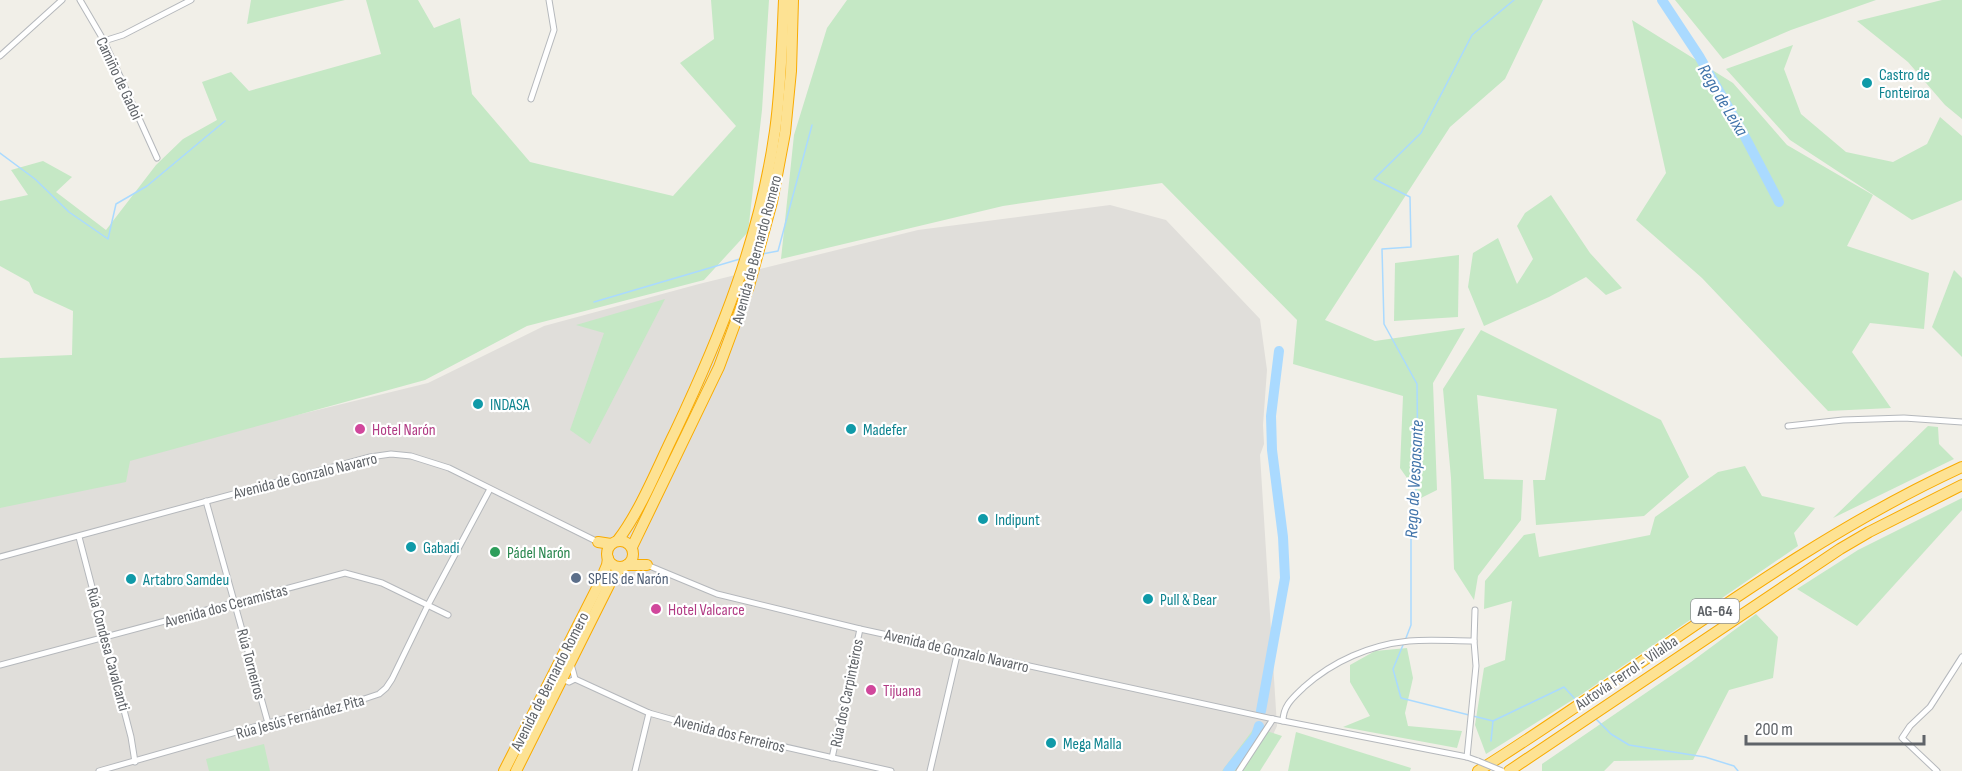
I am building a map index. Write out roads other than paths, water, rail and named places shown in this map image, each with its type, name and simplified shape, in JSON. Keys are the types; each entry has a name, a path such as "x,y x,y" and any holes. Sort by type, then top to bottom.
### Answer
{"highway":[{"name":"Avenida de Bernardo Romero","path":"516,771 599,584 611,549 651,481 708,362 739,282 763,194 775,131 784,0"},
{"name":"Avenida de Bernardo Romero","path":"504,771 559,675 571,662 614,575 624,566 632,551 718,367 749,286 772,202 784,133 791,70 793,0"},
{"name":"Autovía Ferrol - Vilalba","path":"1478,766 1572,709 1736,597 1828,538 1920,486 1962,467"},
{"name":"Autovía Ferrol - Vilalba","path":"1509,771 1820,562 1869,532 1962,485"},
{"path":"611,549 625,541 646,565"},
{"path":"598,542 611,549"},
{"path":"611,549 612,564 646,565"}],"street":[{"path":"0,56 62,0"},
{"name":"Camiño de Gadoi","path":"80,0 104,41 157,158"},
{"path":"104,41 123,35 191,0"},
{"path":"531,99 554,30 555,21 549,0"},
{"path":"1788,426 1843,420 1904,418 1962,422"},
{"name":"Avenida de Gonzalo Navarro","path":"0,557 370,457 391,454 430,461 466,476 598,542"},
{"name":"Rúa Jesús Fernández Pita","path":"99,771 379,694 392,678 490,489"},
{"name":"Rúa Torneiros","path":"206,501 268,723"},
{"name":"Rúa Condesa Cavalcanti","path":"79,537 132,737 135,762"},
{"name":"Avenida de Gonzalo Navarro","path":"646,565 717,594 860,629 1273,719 1467,757 1478,766 1502,771"},
{"name":"Avenida dos Ceramistas","path":"0,665 345,573 382,583 448,615"},
{"path":"1467,757 1476,666 1475,610"},
{"name":"Rúa dos Carpinteiros","path":"832,758 860,629"},
{"path":"1283,721 1285,707 1310,682 1336,664 1365,649 1409,641 1474,641"},
{"path":"930,771 958,651"},
{"path":"1937,771 1902,738 1910,726 1930,707 1962,657"},
{"path":"559,675 568,682 574,679 571,662"},
{"name":"Avenida dos Ferreiros","path":"574,679 649,713 706,729 891,771"},
{"path":"635,771 649,713"},
{"path":"1239,771 1273,719"}],"waterway":[{"name":"Rego de Vespasante","path":"1406,638 1411,625 1411,520 1418,478 1417,384 1384,324 1382,249 1411,247 1410,197 1374,179 1421,133 1472,35 1514,0"},
{"name":"Rego de Leixa","path":"1662,0 1699,56 1779,202"},
{"path":"0,153 35,179 69,212 108,239 116,204 147,186 225,121"},
{"path":"762,254 778,251 812,125"},
{"path":"594,302 740,259"},
{"path":"1261,711 1285,578 1283,537 1272,450 1271,416 1279,351"},
{"name":"Rego de Vespasante","path":"1403,645 1393,669 1401,698 1493,721 1491,741"},
{"path":"1493,721 1564,687 1576,700"},
{"path":"1595,718 1611,734 1629,745 1705,757 1734,766 1738,771"},
{"path":"1228,771 1256,736 1259,726"}],"place":[{"name":"Castro de Fonteiroa","path":"1867,83"},
{"name":"INDASA","path":"478,404"},
{"name":"Hotel Narón","path":"360,429"},
{"name":"Madefer","path":"851,429"},
{"name":"Indipunt","path":"983,519"},
{"name":"Gabadi","path":"411,547"},
{"name":"Pádel Narón","path":"495,552"},
{"name":"SPEIS de Narón","path":"576,578"},
{"name":"Artabro Samdeu","path":"131,579"},
{"name":"Pull & Bear","path":"1148,599"},
{"name":"Hotel Valcarce","path":"656,609"},
{"name":"Tijuana","path":"871,690"},
{"name":"Mega Malla","path":"1051,743"}]}
